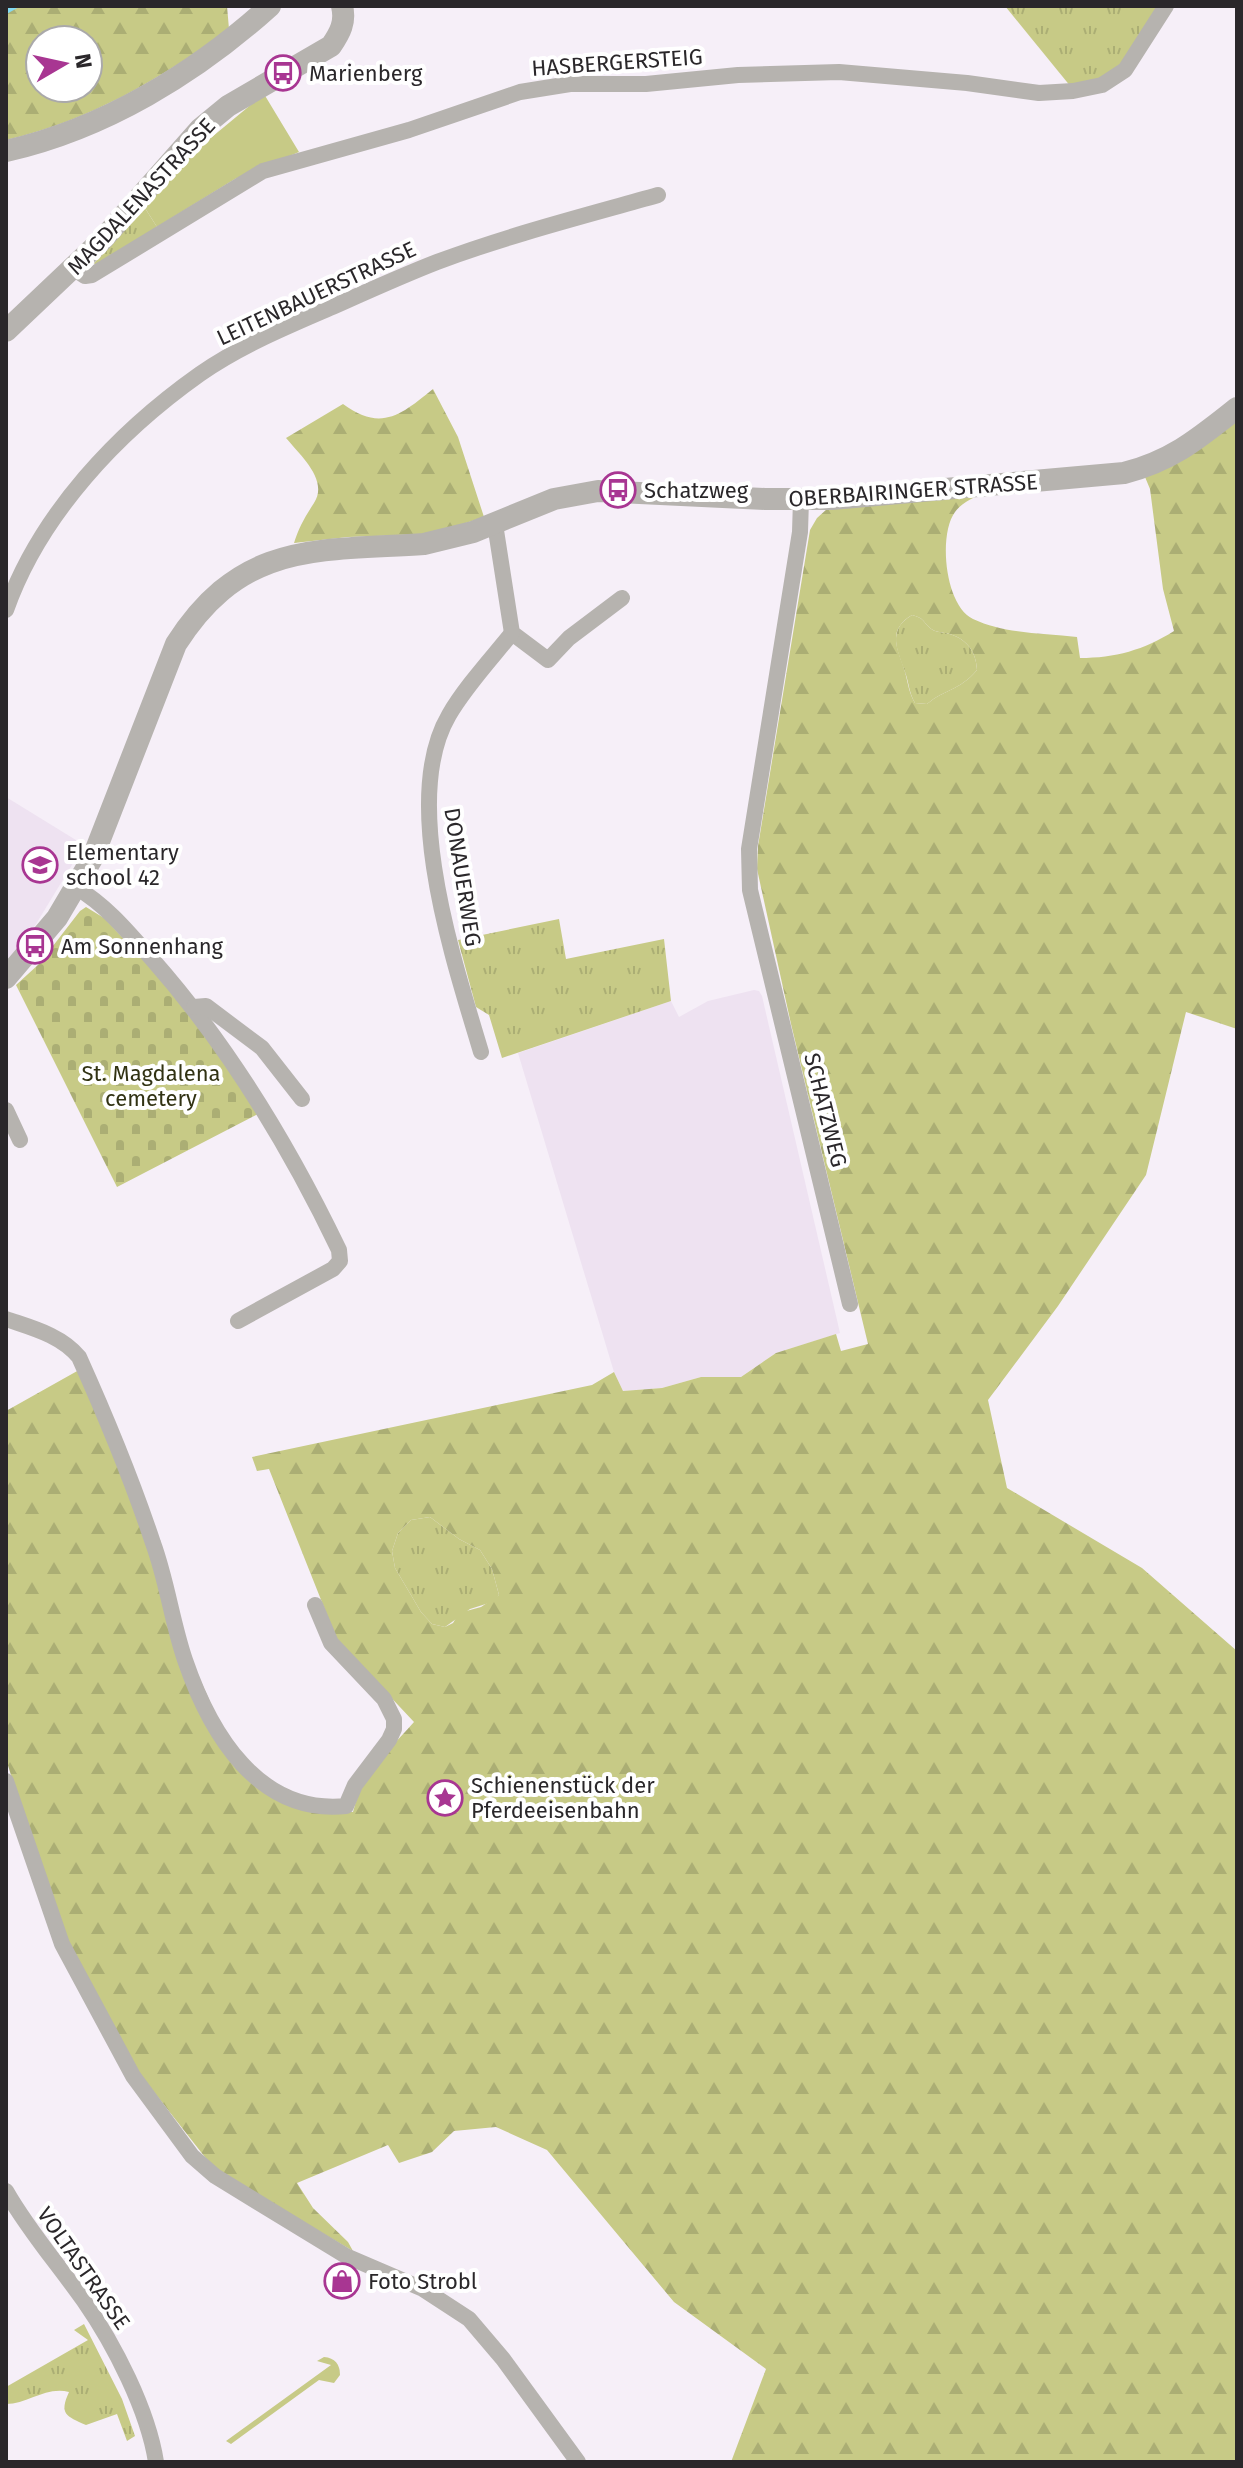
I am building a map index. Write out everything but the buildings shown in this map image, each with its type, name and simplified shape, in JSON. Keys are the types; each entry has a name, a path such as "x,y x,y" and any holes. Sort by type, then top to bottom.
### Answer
{"street":[{"path":"6,151 78,130 137,99 214,53 270,6"},
{"name":"MAGDALENASTRASSE","path":"6,331 131,209 200,129 228,106 331,46 341,32 342,6"},
{"name":"HASBERGERSTEIG","path":"73,268 85,276 92,275 263,171 409,130 520,92 570,84 646,84 738,75 839,72 967,83 1039,93 1073,91 1102,85 1125,70 1166,6"},
{"name":"LEITENBAUERSTRASSE","path":"6,610 24,567 40,540 56,514 89,474 137,426 201,374 231,355 290,326 434,263 491,243 658,195"},
{"name":"OBERBAIRINGER STRASSE","path":"6,978 35,946 77,888 93,857 176,644 191,620 230,584 267,563 297,553 424,544 473,532 554,499 598,491 801,500 1124,473 1151,466 1174,455 1237,408"},
{"name":"SCHATZWEG","path":"801,500 800,532 748,871 750,890 850,1304"},
{"path":"495,524 512,633 548,660 569,638 622,598"},
{"name":"DONAUERWEG","path":"481,1052 444,921 430,823 429,791 432,764 449,714 512,633"},
{"path":"77,888 117,919 194,1007 256,1098 339,1250 340,1261 333,1269 238,1321"},
{"path":"194,1007 206,1006 262,1048 302,1099"},
{"path":"6,1110 20,1140"},
{"path":"6,1319 48,1334 73,1349 79,1357 154,1546 184,1658 211,1720 251,1773 279,1794 316,1807 346,1806 355,1785 389,1740 394,1719 384,1699 331,1643 315,1605"},
{"path":"6,1781 62,1944 133,2076 192,2156 215,2176 346,2256 423,2289 469,2319 503,2359 578,2462"},
{"name":"VOLTASTRASSE","path":"6,2191 112,2344 132,2388 154,2448 156,2462"}],"shaded area":[{"name":"Elementary school 42","path":"6,797 84,845 33,929 6,961"},
{"path":"754,990 762,996 840,1333 776,1353 741,1377 701,1377 662,1388 623,1391 614,1372 518,1053 671,1001 679,1017 708,1001"}],"green space":[{"path":"6,6 227,6 229,29 177,65 95,110 6,140"},
{"path":"1005,6 1158,6 1141,40 1113,74 1071,87"},
{"path":"264,94 299,152 235,179 157,227 145,208 189,156"},
{"path":"145,208 157,227 96,266 94,263"},
{"path":"433,389 458,437 484,517 433,534 348,537 294,543 318,494 318,486 311,468 286,438 343,404 369,417 390,417"},
{"path":"1237,417 1237,1029 1186,1012 1146,1175 1058,1306 988,1400 1007,1488 1142,1568 1237,1651 1237,2462 731,2462 766,2369 674,2302 547,2150 496,2127 454,2131 432,2152 399,2163 388,2145 297,2183 313,2208 348,2242 353,2251 215,2170 136,2069 75,1959 31,1840 6,1759 6,1411 79,1370 143,1530 165,1601 241,1771 325,1812 353,1812 370,1774 414,1722 337,1640 269,1469 257,1471 252,1457 592,1385 614,1372 623,1391 662,1388 701,1377 741,1377 776,1353 836,1334 841,1351 868,1344 757,869 758,846 810,530 827,509 986,492 958,508 947,537 947,569 963,612 998,628 1077,637 1080,658 1105,656 1129,652 1174,631 1163,589 1150,489 1145,477","holes":["912,615 930,628 964,642 972,651 976,663 977,670 970,677 927,704 915,703 897,649 899,628","430,1517 480,1550 492,1569 499,1595 481,1607 459,1613 453,1623 445,1627 432,1624 421,1612 395,1568 392,1551 398,1533 411,1520"]},
{"path":"912,615 930,628 964,642 972,651 976,663 977,670 970,677 927,704 915,703 897,649 899,627"},
{"name":"St. Magdalena cemetery","path":"86,907 104,918 147,963 211,1041 258,1114 117,1187 16,985 39,964"},
{"path":"559,919 566,959 664,939 671,1001 502,1058 489,1015 476,1007 458,940"},
{"path":"430,1517 480,1550 492,1569 499,1595 492,1602 470,1609 445,1627 432,1624 421,1612 395,1568 392,1551 398,1533 411,1520"},
{"path":"84,2324 122,2399 135,2436 127,2441 117,2414 86,2425 69,2416 65,2405 69,2392 53,2391 6,2404 6,2387 88,2340 74,2330"},
{"path":"324,2357 334,2360 339,2368 340,2375 334,2383 319,2380 231,2444 226,2441 331,2365 317,2361"}],"waterway":[{"path":"6,11 15,6"}],"place":[{"name":"Marienberg","path":"283,73"},
{"name":"Schatzweg","path":"618,490"},
{"name":"Elementary school 42","path":"40,865"},
{"name":"Am Sonnenhang","path":"35,946"},
{"name":"Schienenstück der Pferdeeisenbahn","path":"445,1798"},
{"name":"Foto Strobl","path":"342,2281"}]}
